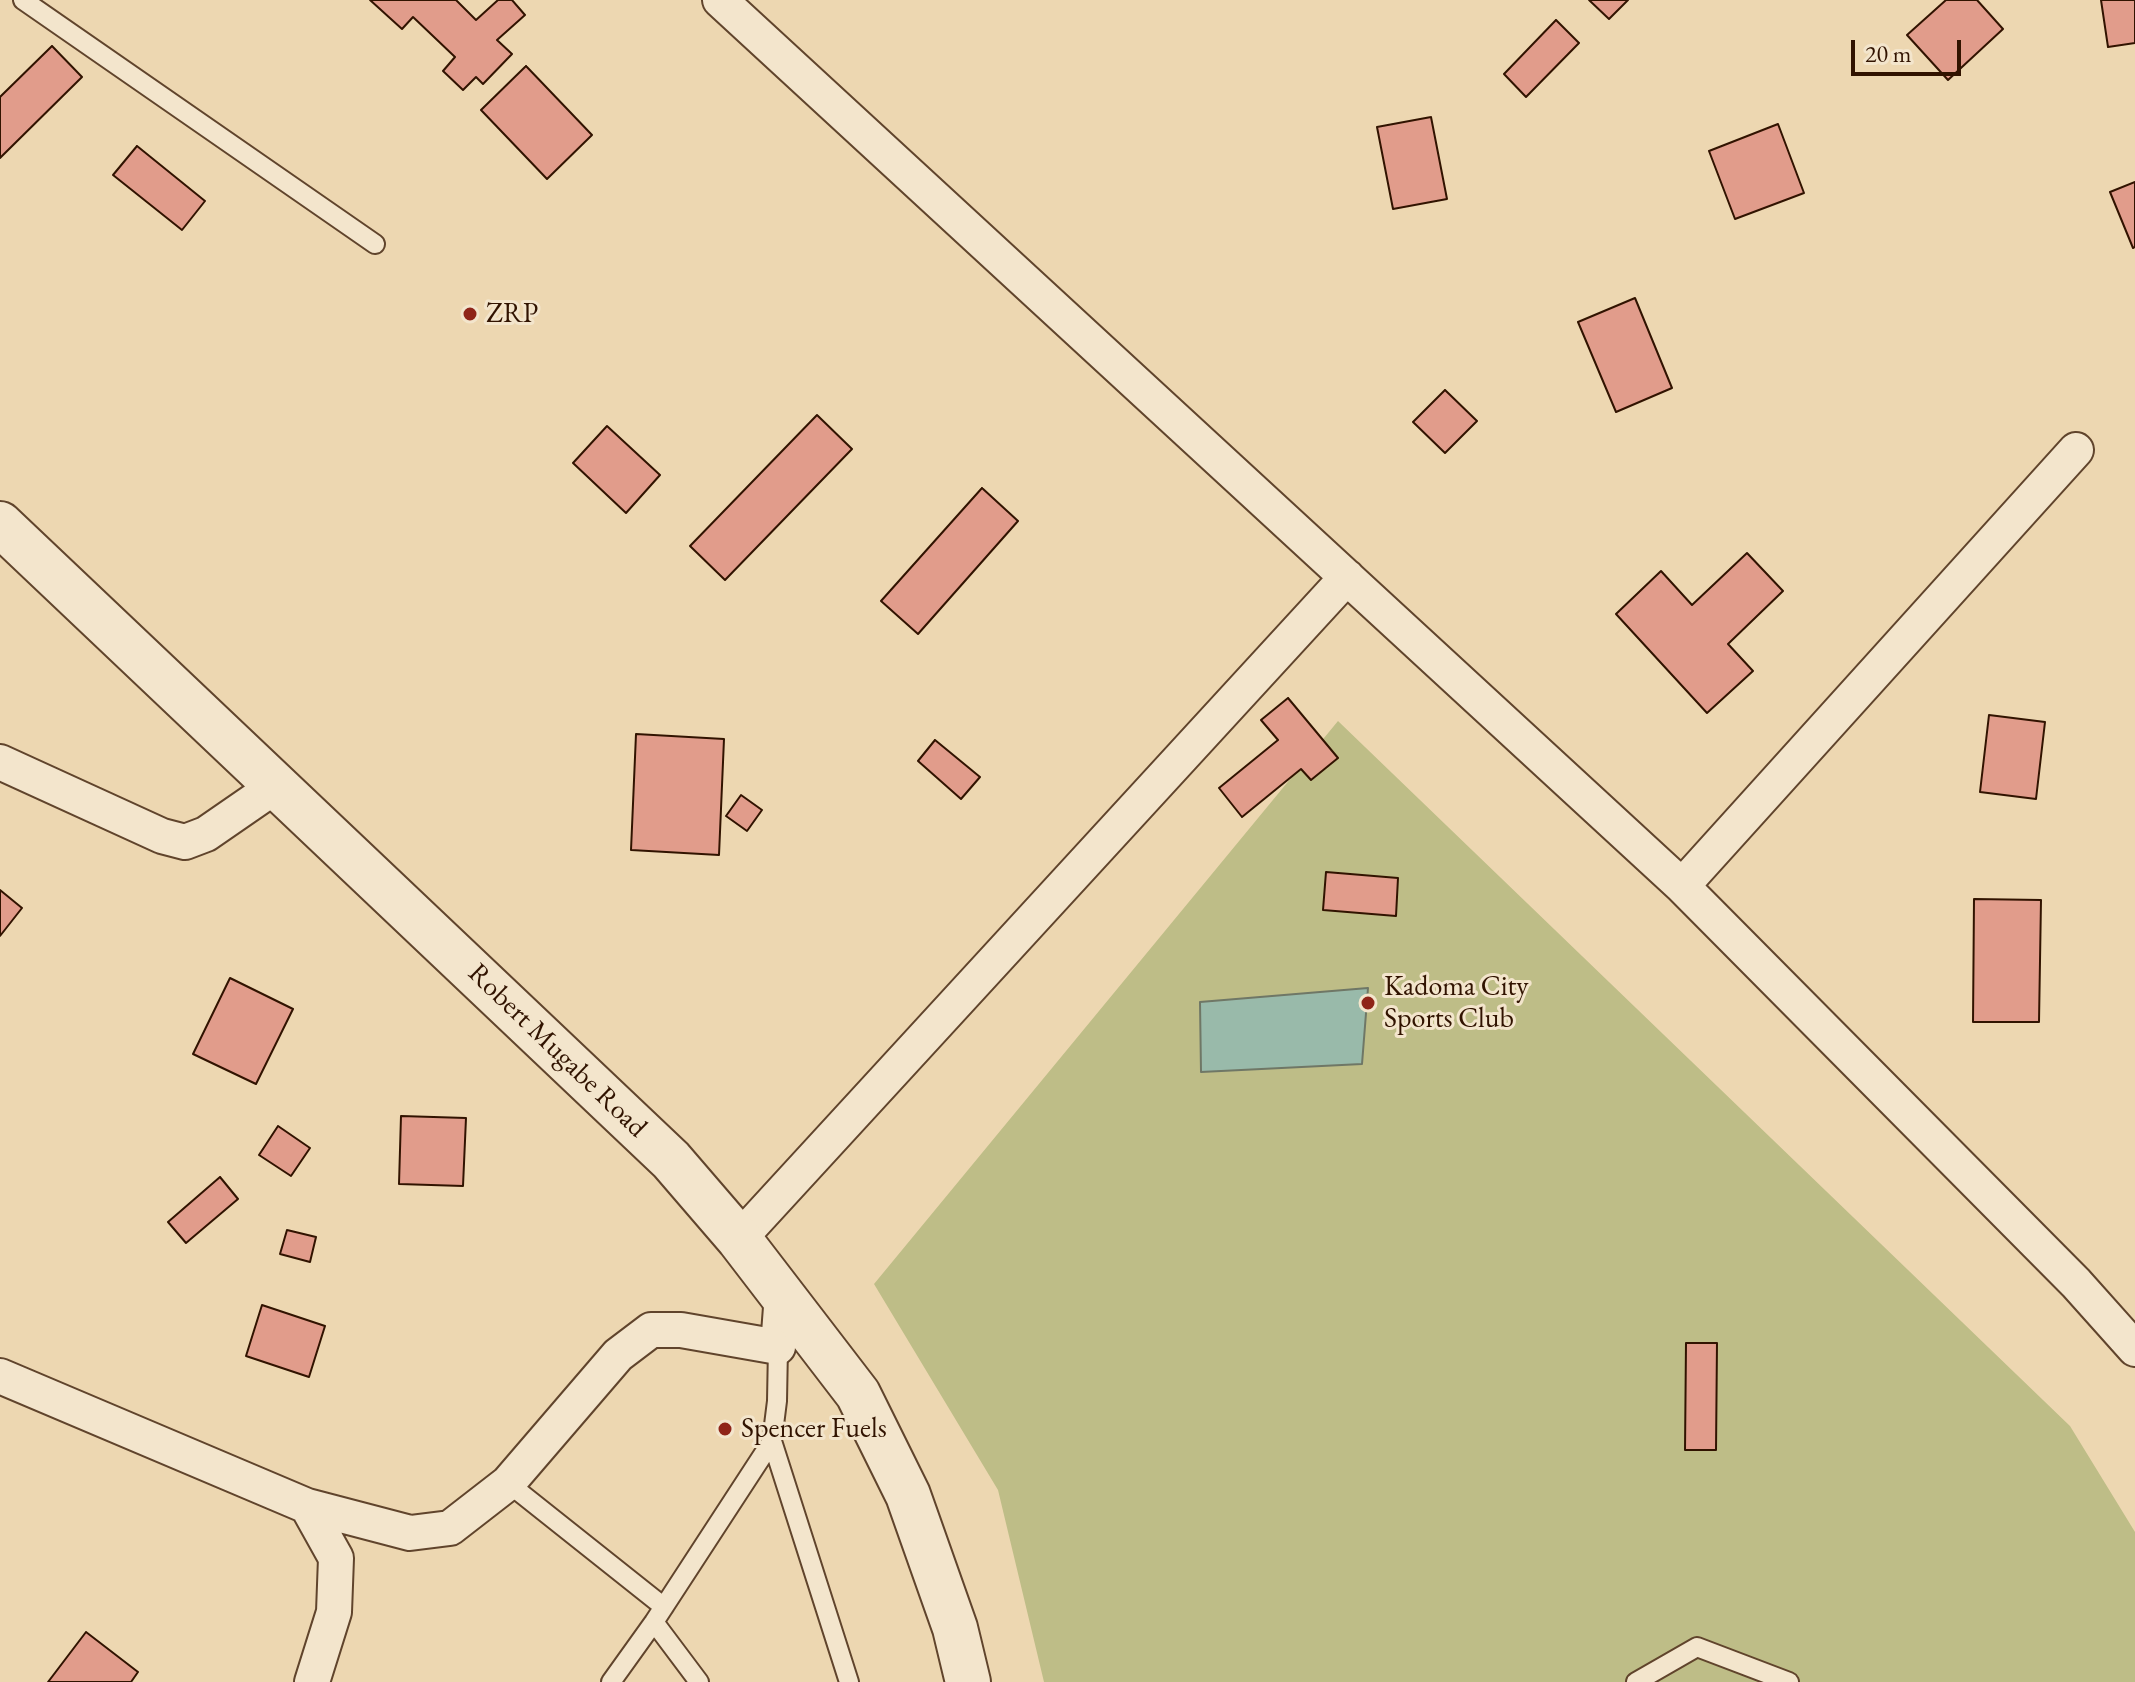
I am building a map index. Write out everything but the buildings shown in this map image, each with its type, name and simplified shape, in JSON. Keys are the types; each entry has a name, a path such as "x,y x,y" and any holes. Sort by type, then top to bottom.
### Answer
{"street":[{"path":"720,0 1682,886 2076,1283 2135,1349"},
{"path":"1682,886 2076,450"},
{"name":"Robert Mugabe Road","path":"0,524 671,1160 739,1239 858,1394 908,1495 955,1628 968,1682"},
{"path":"739,1239 1347,577"},
{"path":"0,762 162,836 185,842 206,834 277,785"},
{"path":"0,1376 307,1506 410,1533 450,1528 508,1483 618,1355 651,1330 681,1330 778,1347 782,1294"},
{"path":"307,1506 336,1558 334,1612 312,1682"}],"lane":[{"path":"23,0 375,244"},
{"path":"778,1347 777,1401 772,1441 849,1682"},
{"path":"611,1682 772,1441"},
{"path":"508,1483 659,1614 699,1682"},
{"path":"1636,1682 1697,1647 1789,1682"}],"shaded area":[{"name":"Kadoma City Sports Club","path":"1338,721 2070,1426 2135,1532 2135,1682 1044,1682 998,1490 874,1284"},
{"path":"1368,988 1362,1064 1201,1072 1200,1002"}],"place":[{"name":"ZRP","path":"470,314"},
{"name":"Kadoma City Sports Club","path":"1368,1003"},
{"name":"Spencer Fuels","path":"725,1429"}]}
